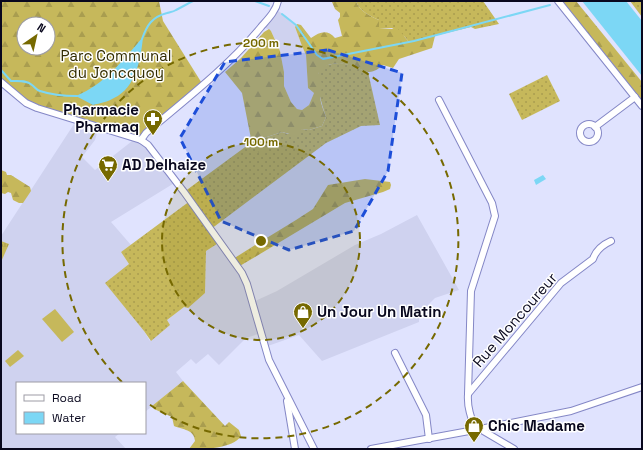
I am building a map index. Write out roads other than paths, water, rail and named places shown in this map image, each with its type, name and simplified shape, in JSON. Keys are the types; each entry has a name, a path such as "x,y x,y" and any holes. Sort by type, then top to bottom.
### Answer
{"street":[{"path":"141,140 146,133 240,52 272,13 278,1"},
{"path":"558,1 642,106"},
{"path":"1,82 26,103 37,108 141,140 148,145 242,273 247,284 269,360 314,449"},
{"path":"595,127 635,97"},
{"path":"439,100 492,203 495,216 471,292 467,402 471,419 478,429 514,449"},
{"name":"Rue Moncoureur","path":"468,394 561,283 593,259 594,254 599,248 611,241"},
{"path":"395,353 426,415 429,439"},
{"path":"371,449 571,411 642,387"},
{"path":"286,394 295,449"}],"water":[{"path":"582,1 626,1 642,21 642,76"},
{"path":"143,37 139,63 128,87 109,100 93,105 76,96 96,85 113,71"},
{"path":"543,175 546,179 536,185 534,180"}],"waterway":[{"path":"142,39 148,26 154,19 175,11 193,1"},
{"path":"255,1 269,6"},
{"path":"282,14 296,25 317,55 323,59 414,41 550,5"},
{"path":"1,70 11,81 28,82 39,91 58,95 77,96"}],"place":[{"name":"Pharmacie Pharmaq","path":"153,136"},
{"name":"AD Delhaize","path":"108,182"},
{"name":"Un Jour Un Matin","path":"303,329"},
{"name":"Chic Madame","path":"474,443"}],"park label":[{"name":"Parc Communal du Joncquoy","path":"116,64"}]}
